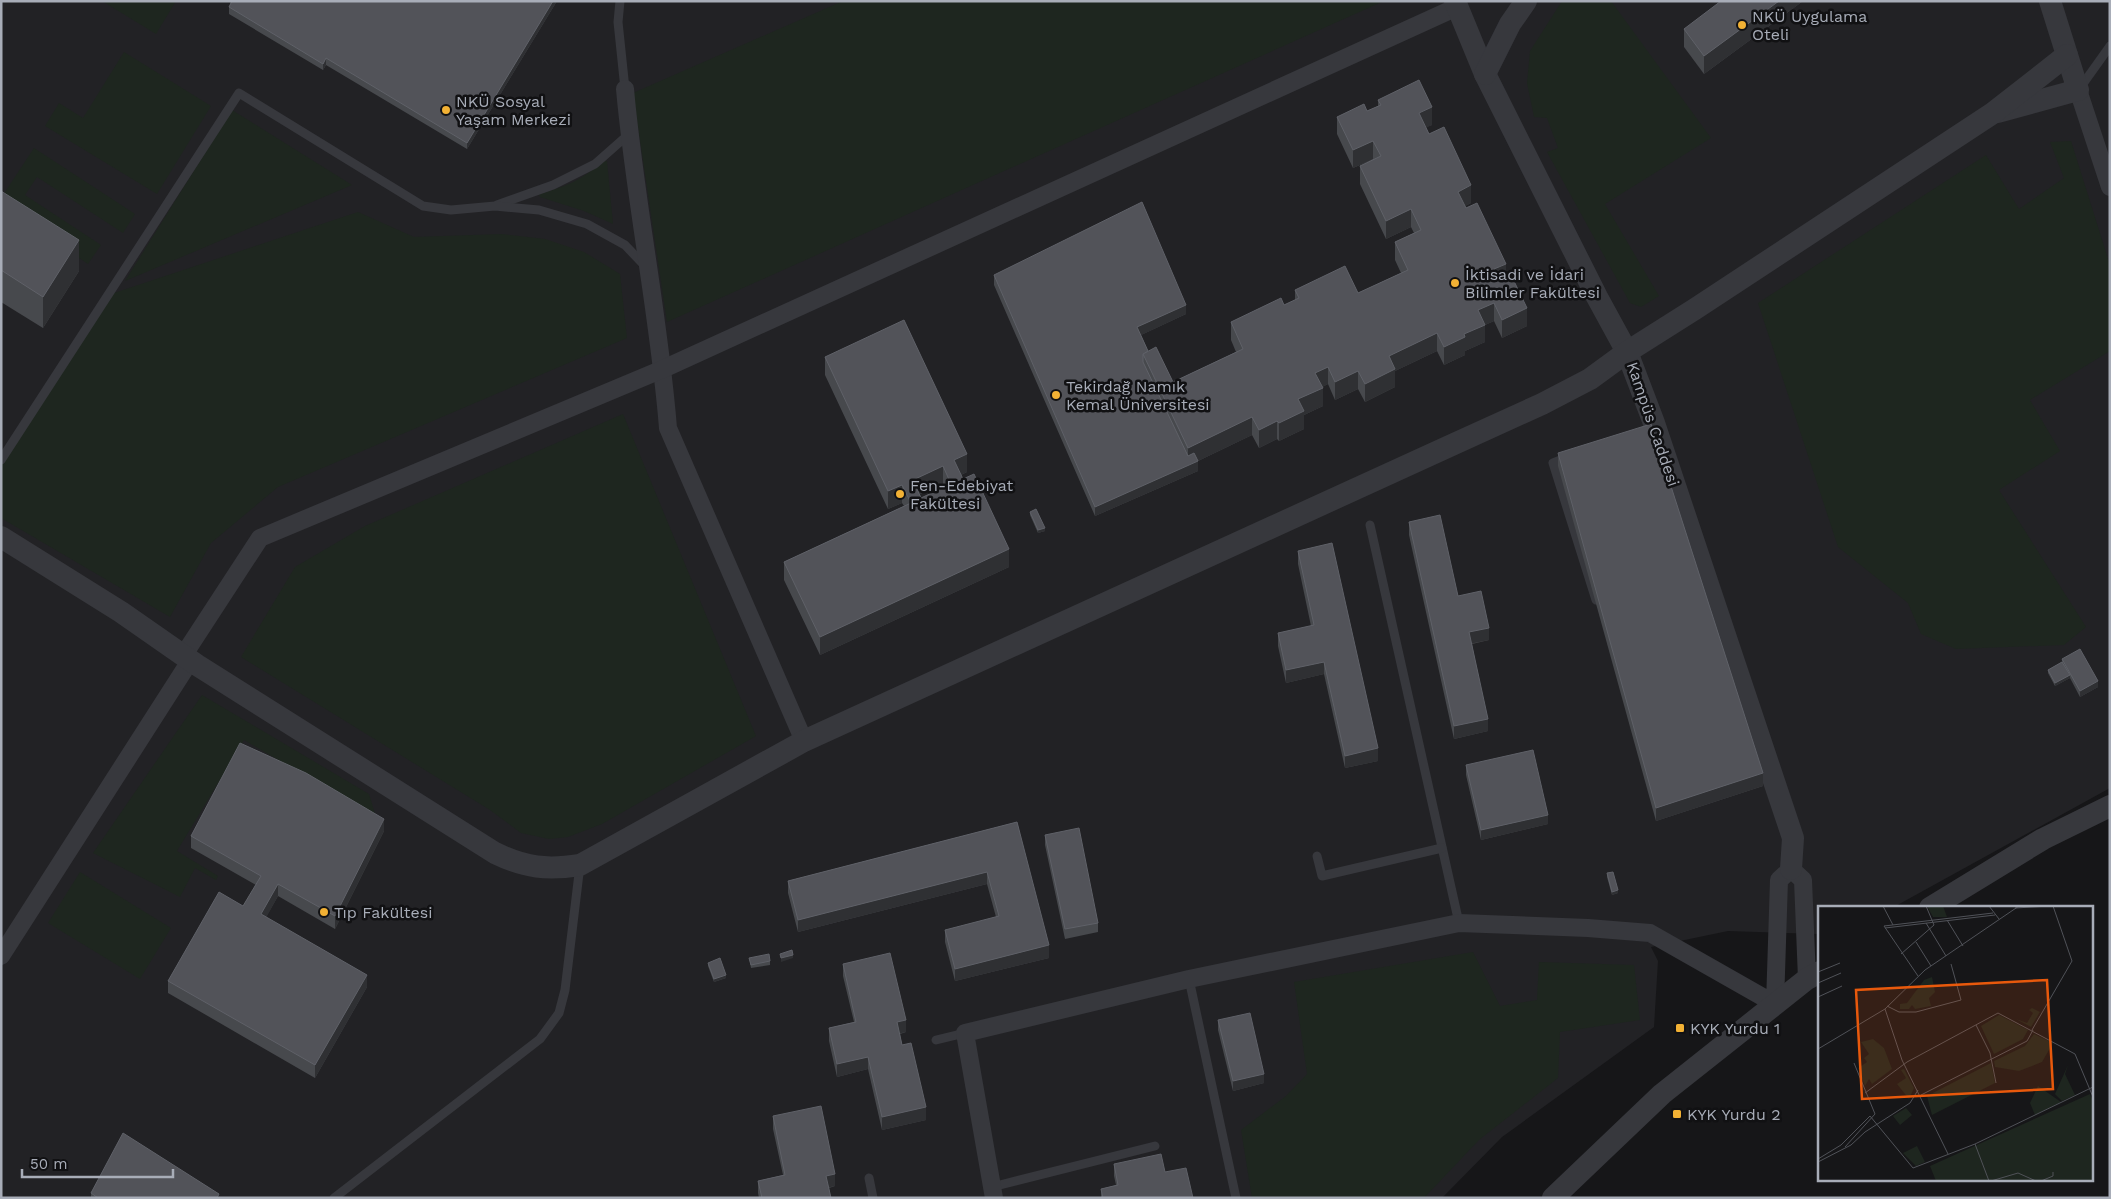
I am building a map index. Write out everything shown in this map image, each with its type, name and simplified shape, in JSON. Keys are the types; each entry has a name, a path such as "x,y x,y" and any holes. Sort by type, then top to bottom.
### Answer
{"street":[{"path":"1485,74 1510,24 1526,1"},
{"path":"2050,1 2110,187"},
{"path":"1,956 260,538 663,369 1456,4"},
{"name":"Kampüs Caddesi","path":"1456,4 1485,74 1597,297 1627,352 1649,424 1793,838 1791,869"},
{"path":"1,536 121,612 187,658 495,853 511,861 531,867 556,869 580,865 804,741 1542,404 1590,379 1627,352 1993,113 2067,55"},
{"path":"624,89 663,369 668,428 804,741"},
{"path":"1993,113 2030,105 2078,90"},
{"path":"1933,906 2043,839 2110,806"},
{"path":"1553,1198 1662,1094 1813,975 1802,880 1791,869 1779,880 1775,1004"},
{"path":"993,1192 965,1033 1189,979 1459,924 1588,928 1650,934 1775,1004"}],"lane":[{"path":"620,1 618,22 624,89"},
{"path":"2078,90 2110,46"},
{"path":"1,460 239,93 423,206 452,210 495,206 540,210 587,224 625,245 649,270"},
{"path":"495,206 553,185 594,164 629,134"},
{"path":"1580,452 1553,464 1600,613"},
{"path":"1370,525 1459,924"},
{"path":"1317,856 1322,876 1442,848"},
{"path":"334,1198 540,1039 559,1013 565,990 580,865"},
{"path":"1189,979 1236,1198"},
{"path":"936,1040 965,1033"},
{"path":"993,1192 1155,1146"},
{"path":"869,1178 873,1198"}],"shaded area":[{"name":"Tekirdağ Namık Kemal Üniversitesi","path":"1,1 2110,1 2110,788 1896,906 1818,906 1818,934 1728,931 1651,947 1658,961 1654,1027 1502,1137 1442,1198 1,1198"},
{"path":"102,1 176,1 156,34"},
{"path":"843,1 1384,1 667,322 633,93"},
{"path":"1562,1 1611,1 1711,138 1605,204 1659,296 1641,307 1630,303 1547,152 1558,148 1547,118 1534,117 1527,83 1530,51"},
{"path":"124,52 211,106 157,194 45,126 59,103 83,118"},
{"path":"232,110 352,185 125,281"},
{"path":"2071,141 2110,265 2110,351 2030,400 2060,451 1999,490 2086,627 2064,645 1956,649 1921,634 1908,603 1838,547 1758,303 1986,155 2019,209 2064,178 2050,142"},
{"path":"34,148 135,214 123,233 37,177 25,195 101,245 88,264 1,206 1,198"},
{"path":"607,161 613,224 584,211 540,197 539,194 573,182 602,162"},
{"path":"358,212 414,237 502,234 545,239 584,252 620,274 627,338 278,487 211,543 170,617 1,518 1,460 108,295"},
{"path":"623,414 756,736 602,824 568,837 549,839 521,833 490,810 241,657 295,567 365,526"},
{"path":"202,695 369,794 376,817 244,740 177,851 218,876 216,880 195,868 180,897 93,853"},
{"path":"80,872 171,928 140,979 48,923"},
{"path":"1473,952 1500,1006 1537,1000 1539,962 1634,965 1640,1020 1560,1032 1558,1078 1479,1140 1424,1198 1252,1198 1241,1130 1286,1096 1307,1074 1294,982"}],"building":[{"name":"NKÜ Sosyal Yaşam Merkezi","path":"232,1 553,1 467,143 326,58 323,64 229,7"},
{"path":"1721,1 1779,1 1704,56 1684,29"},
{"name":"İktisadi ve İdari Bilimler Fakültesi","path":"1419,80 1432,107 1419,113 1429,134 1444,127 1471,185 1458,192 1466,208 1477,203 1506,264 1494,269 1500,282 1512,277 1527,308 1502,320 1494,303 1478,310 1485,325 1464,334 1465,337 1444,347 1437,333 1389,356 1395,369 1365,384 1358,371 1335,382 1328,367 1315,373 1323,388 1298,399 1304,411 1259,430 1252,417 1188,448 1143,354 1156,347 1173,382 1243,349 1231,322 1281,298 1284,305 1299,298 1295,290 1345,266 1358,293 1408,270 1395,242 1421,230 1411,209 1386,221 1360,166 1381,156 1373,141 1353,150 1337,117 1364,104 1367,111 1381,105 1378,100"},
{"path":"1,191 79,240 43,297 1,270"},
{"path":"1142,202 1186,305 1137,327 1148,351 1143,354 1143,362 1188,456 1194,453 1198,461 1095,507 994,275"},
{"name":"Fen-Edebiyat Fakültesi","path":"904,320 967,454 954,460 963,479 974,474 1009,549 820,637 784,562 911,503 902,485 888,491 825,357","holes":["943,466 951,484 921,498 913,480"]},
{"path":"1651,424 1763,773 1656,808 1558,453"},
{"path":"1036,509 1045,528 1038,530 1030,512"},
{"path":"1440,515 1458,596 1481,591 1489,628 1469,632 1488,719 1454,726 1409,522"},
{"path":"1332,543 1378,748 1345,756 1324,662 1286,670 1278,633 1314,625 1298,551"},
{"path":"2080,649 2098,681 2080,691 2062,659"},
{"path":"2062,662 2070,675 2055,683 2048,670"},
{"name":"Tıp Fakültesi","path":"240,743 306,773 384,819 335,916 278,884 261,914 367,975 315,1065 168,981 219,892 243,906 261,876 191,836"},
{"path":"1533,750 1548,815 1481,830 1466,765"},
{"path":"1017,822 1049,945 955,969 945,930 999,916 987,872 798,920 788,881"},
{"path":"1079,828 1098,923 1065,929 1045,835"},
{"path":"1613,872 1618,890 1612,892 1607,873"},
{"path":"792,950 793,955 781,958 780,954"},
{"path":"890,953 906,1020 897,1022 902,1045 911,1043 926,1107 882,1117 868,1057 837,1064 829,1028 856,1022 843,964"},
{"path":"769,954 770,961 751,965 749,958"},
{"path":"720,958 726,975 714,979 708,963"},
{"path":"1250,1013 1264,1074 1233,1081 1218,1020"},
{"path":"821,1106 835,1174 826,1176 831,1198 762,1198 758,1181 785,1175 773,1116"},
{"path":"123,1133 219,1194 217,1198 98,1198 91,1193"},
{"path":"1161,1154 1165,1172 1186,1168 1193,1198 1103,1198 1101,1189 1118,1185 1114,1164"}],"place":[{"name":"NKÜ Uygulama Oteli","path":"1742,25"},
{"name":"NKÜ Sosyal Yaşam Merkezi","path":"446,110"},
{"name":"İktisadi ve İdari Bilimler Fakültesi","path":"1455,283"},
{"name":"Tekirdağ Namık Kemal Üniversitesi","path":"1056,395"},
{"name":"Fen-Edebiyat Fakültesi","path":"900,494"},
{"name":"Tıp Fakültesi","path":"324,912"},
{"name":"KYK Yurdu 1","path":"1680,1028"},
{"name":"KYK Yurdu 2","path":"1677,1114"}]}
